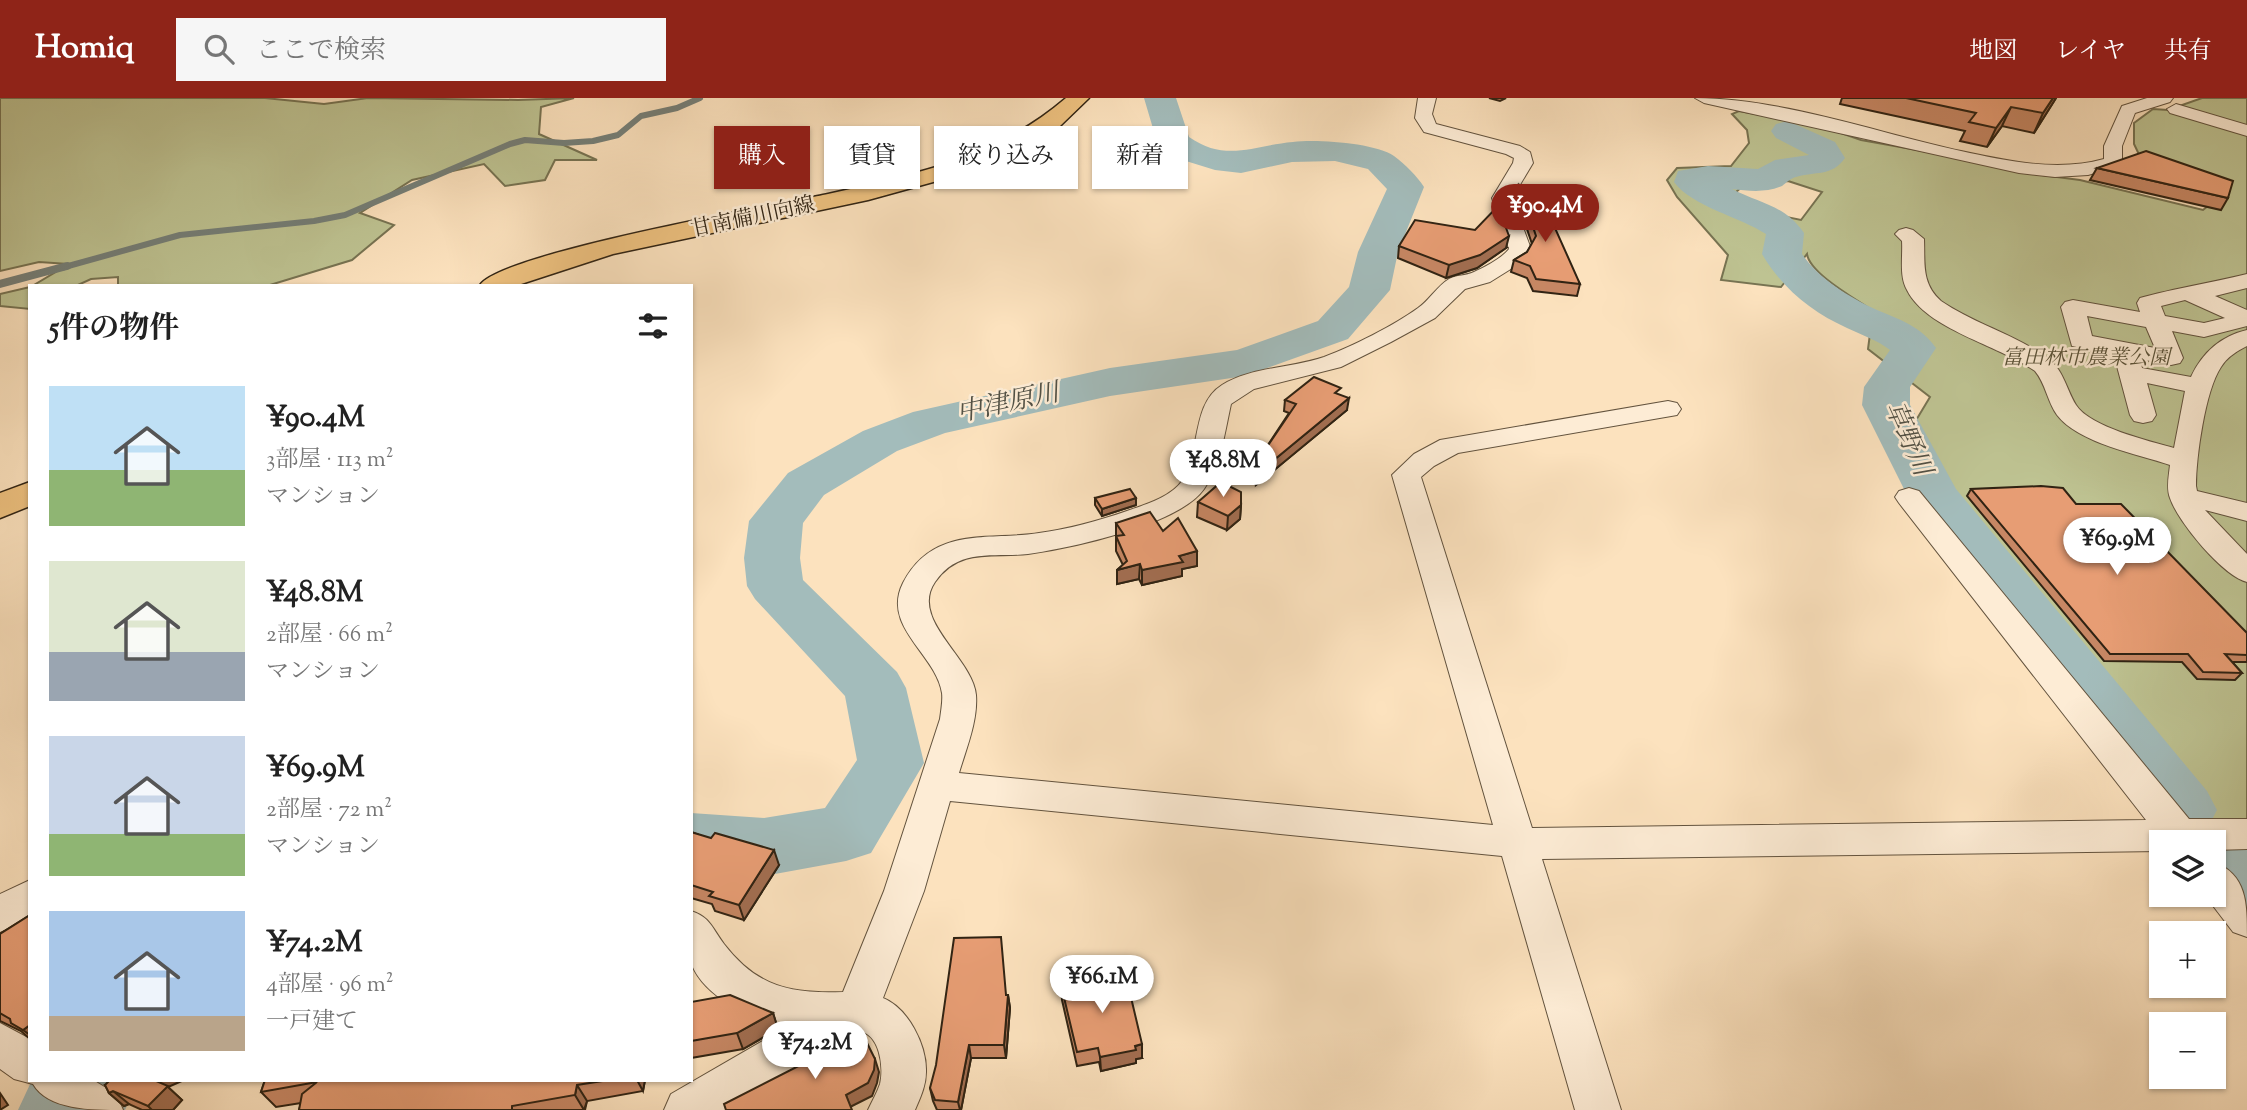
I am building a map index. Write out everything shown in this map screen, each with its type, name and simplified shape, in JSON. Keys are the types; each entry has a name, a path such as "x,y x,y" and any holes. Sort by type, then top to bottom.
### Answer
{"main road":[{"name":"甘南備川向線","path":"497,284 597,252 858,195 919,179 975,160 1019,140 1053,120 1079,98"},
{"path":"0,507 28,493"}],"street":[{"path":"687,1110 857,1009 904,891 957,719 960,694 953,674 923,632 914,611 915,592 927,571 951,554 981,545 1022,545 1058,539 1157,511 1182,498 1195,484 1219,401 1230,391 1245,384 1332,362 1427,313 1457,284 1482,277 1514,257 1520,249 1502,198 1523,163 1523,156 1513,150 1430,128 1425,124 1422,110 1427,98"},
{"path":"1704,98 2009,166 2069,172 2093,169 2113,162 2113,146 2128,110 2170,103 2247,131"},
{"path":"1906,234 1913,239 1915,282 1921,295 1937,308 2035,360 2053,373 2066,409 2072,416 2123,440 2186,461"},
{"path":"2182,317 2081,341 2073,307 2182,317 2224,348 2213,360 2198,386 2186,461 2184,496 2202,524 2247,572"},
{"path":"2182,317 2198,386"},
{"path":"2144,415 2182,317"},
{"path":"1598,1110 1406,475 1424,460 1450,446 1668,409"},
{"path":"2184,496 2247,512"},
{"path":"1909,497 2176,830"},
{"path":"938,785 1517,842 2149,838"},
{"path":"2226,835 2247,834"},
{"path":"2226,893 2247,920"},
{"path":"0,915 28,898"},
{"path":"693,931 713,965 737,986 765,1002 797,1011 857,1009 878,1015 893,1031 903,1056 904,1076 900,1095 891,1110"},
{"path":"0,1044 28,1063"},
{"path":"57,1082 100,1110"}],"green space":[{"path":"0,98 265,98 324,104 368,98 574,98 541,107 539,134 597,160 555,160 545,180 505,186 484,164 412,180 360,213 394,225 352,260 273,284 118,284 118,277 91,279 80,284 36,284 69,264 39,262 0,271"},
{"name":"富田林市農業公園","path":"2202,98 2247,98 2247,870 2226,844 2226,830 2215,830 2063,642 1941,497 1909,432 1930,397 1868,349 1873,311 1825,278 1810,262 1807,254 1781,287 1721,280 1728,255 1677,197 1667,180 1677,168 1731,166 1749,143 1747,130 1732,114 1739,111 1821,126 1861,140 2019,172 2080,180 2203,210 2219,197 2144,165 2134,144 2134,123 2153,109 2168,110","holes":["1788,181 1822,192 1801,220 1777,215 1735,193 1746,183"]},
{"path":"28,287 28,309 0,306 0,294"}],"building":[{"path":"1906,98 2053,98 2043,113 2011,107 1996,128 1969,122 1976,113"},
{"path":"2146,151 2233,181 2228,198 2097,168"},
{"path":"1519,185 1538,190 1580,284 1536,279 1530,266 1514,260 1527,252 1536,236"},
{"path":"1498,206 1509,236 1480,255 1449,265 1399,246 1415,220 1475,230"},
{"path":"1314,377 1341,388 1335,393 1349,398 1257,474 1252,469 1296,404 1285,400"},
{"path":"1221,482 1241,492 1241,505 1228,516 1198,502"},
{"path":"2041,486 2063,488 2076,504 2121,504 2247,633 2247,655 2225,654 2242,673 2203,672 2188,654 2110,654 1971,489"},
{"path":"1130,489 1136,498 1102,509 1095,498"},
{"path":"1150,512 1163,531 1178,518 1197,551 1179,556 1183,562 1142,570 1140,564 1117,570 1127,561 1116,536 1124,535 1116,523"},
{"path":"693,833 711,838 715,833 774,850 739,905 709,896 713,892 693,886"},
{"path":"28,916 28,1026 23,1030 0,1013 0,934"},
{"path":"1001,937 1008,995 1004,1045 969,1045 958,1102 935,1100 930,1088 936,1065 954,938"},
{"path":"1125,972 1142,1044 1135,1046 1136,1050 1100,1057 1098,1048 1077,1052 1061,985"},
{"path":"730,995 773,1013 737,1033 693,1041 693,1002"},
{"path":"862,1033 875,1059 874,1070 868,1083 846,1095 852,1110 726,1110 724,1104 822,1054 820,1051"},
{"path":"108,1082 159,1082 168,1086 148,1106 113,1091 109,1093 105,1085"},
{"path":"264,1082 317,1082 261,1092"},
{"path":"317,1082 596,1082 577,1085 575,1095 512,1106 512,1110 299,1110 302,1094"}],"waterway":[{"path":"61,268 180,235 314,221 345,215 510,144 525,140 564,143 593,141 618,135 641,116 677,108 700,98"},
{"name":"中津原川","path":"693,841 764,847 846,833 891,763 875,688 775,586 772,558 776,521 806,484 880,441 930,422 1110,382 1245,362 1333,330 1369,290 1378,252 1406,187 1380,162 1335,151 1292,152 1241,163 1215,160 1185,150 1174,142 1160,98"},
{"name":"草野川","path":"1788,131 1823,149 1828,158 1815,165 1787,168 1762,180 1708,176 1691,179 1692,182 1725,200 1761,214 1781,227 1785,233 1782,254 1797,275 1840,307 1897,334 1914,348 1887,387 1886,405 1933,495 2183,810"},
{"path":"0,284 67,266"},
{"name":"草野川","path":"2228,867 2247,890"},
{"name":"中津原川","path":"60,1110 95,1082"}]}
